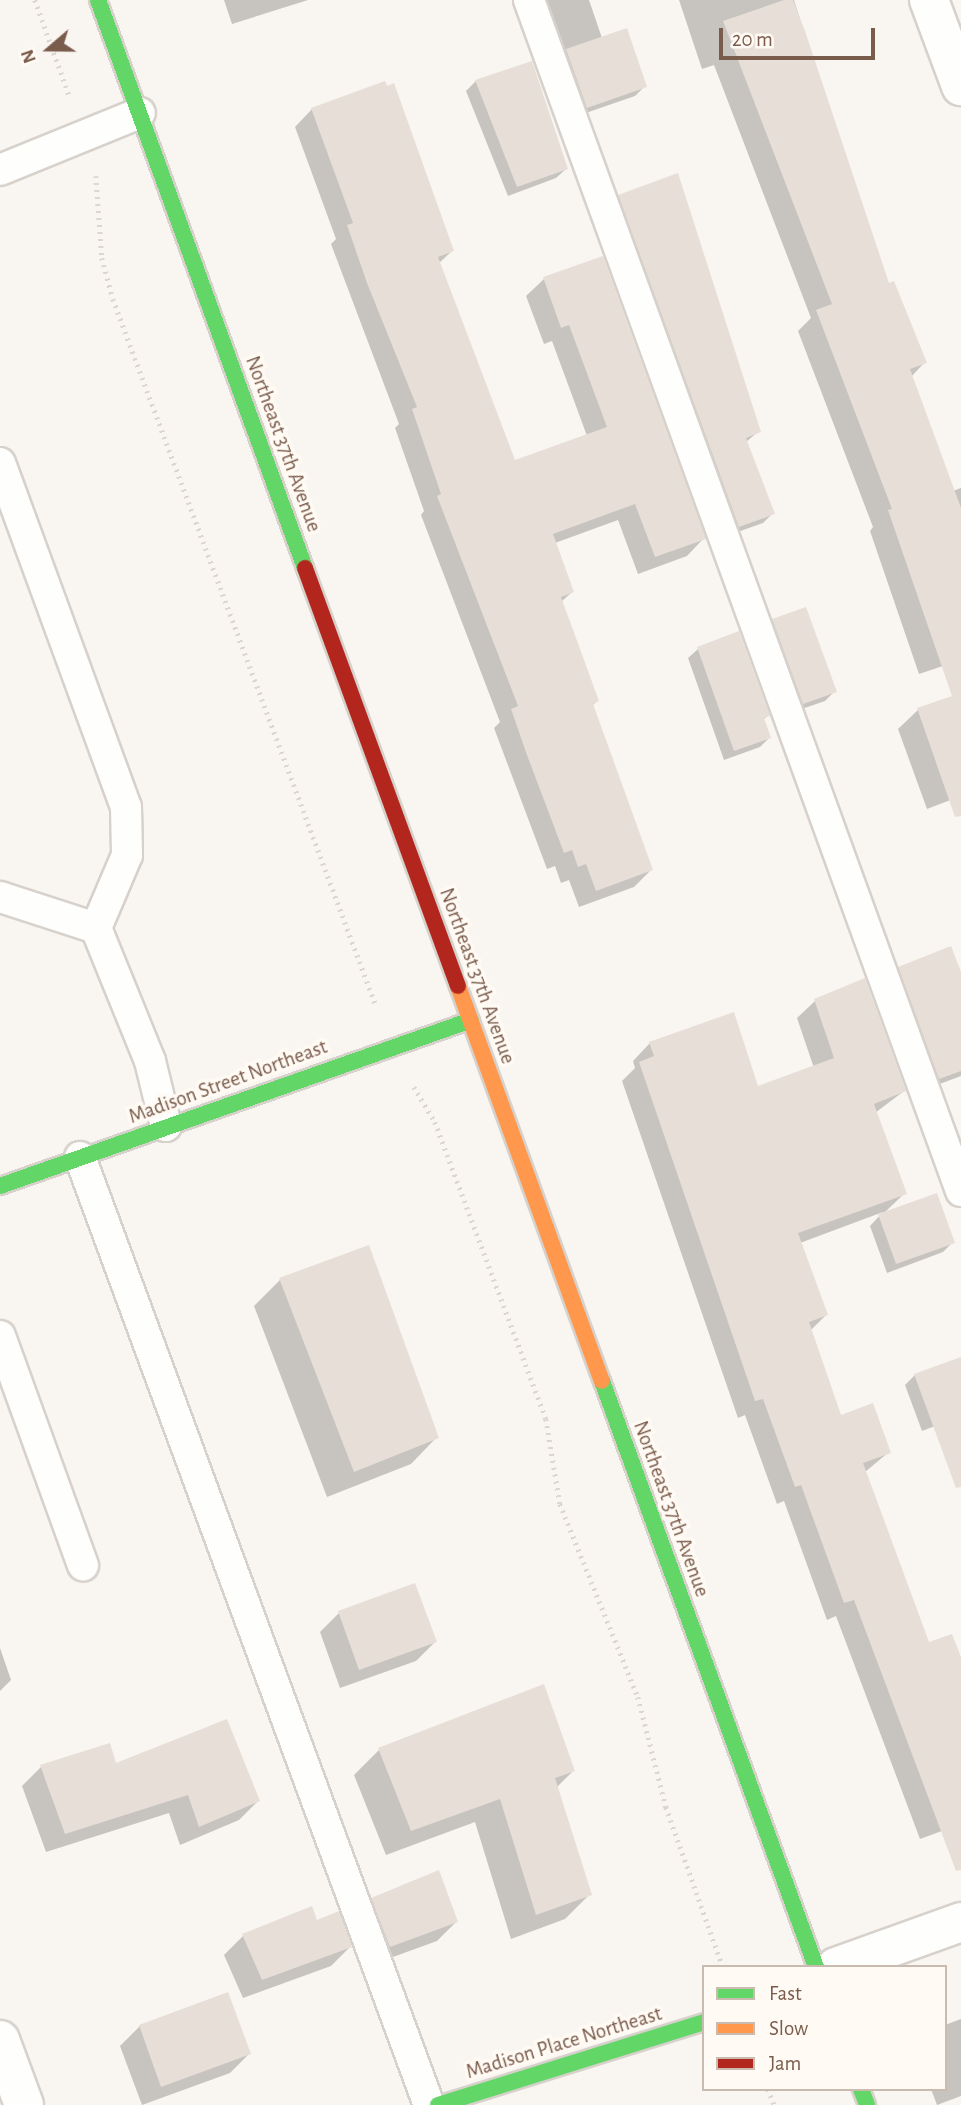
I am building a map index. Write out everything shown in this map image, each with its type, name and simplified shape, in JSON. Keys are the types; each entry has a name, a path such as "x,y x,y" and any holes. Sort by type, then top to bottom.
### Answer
{"street":[{"name":"Northeast 37th Avenue","path":"98,0 815,1965"},
{"path":"929,0 961,86"},
{"name":"Madison Street Northeast","path":"0,1186 471,1020"},
{"path":"842,1965 961,1922"},
{"name":"Madison Place Northeast","path":"438,2105 702,2023"},
{"path":"0,2040 24,2105"}],"lane":[{"path":"529,0 961,1191"},
{"path":"0,170 140,113"},
{"path":"0,463 127,807 127,855 96,928 150,1061 166,1126"},
{"path":"0,897 96,928"},
{"path":"80,1157 429,2105"},
{"path":"0,1336 83,1565"}],"path":[{"path":"35,0 100,186 102,257 113,299 372,997"},
{"path":"416,1092 435,1122 546,1419 560,1504 638,1697 666,1807 722,1965"}],"building":[{"path":"784,0 793,0 889,283 894,281 927,363 910,369 961,508 961,816 955,817 917,708 952,696 888,510 892,509 816,310 832,304 723,21"},
{"path":"627,28 647,87 587,108 566,49"},
{"path":"532,61 568,169 517,187 475,80"},
{"path":"385,81 387,86 394,83 454,251 438,257 515,460 607,427 569,325 561,328 543,277 603,256 706,539 655,557 635,504 553,534 574,592 561,597 599,701 593,704 653,870 596,891 586,864 578,867 572,850 564,853 527,755 511,709 518,706 437,496 441,494 412,409 417,407 367,283 347,225 353,223 311,108"},
{"path":"678,173 761,432 746,438 775,514 739,527 618,195"},
{"path":"806,607 837,692 803,704 772,619"},
{"path":"739,631 770,716 764,718 771,738 734,751 697,647"},
{"path":"951,946 961,972 961,1071 939,1079 898,967"},
{"path":"865,978 906,1091 874,1104 907,1194 798,1233 828,1315 809,1322 841,1415 873,1403 891,1453 863,1463 929,1642 952,1634 961,1657 961,1870 956,1871 854,1600 844,1603 801,1485 795,1487 763,1399 755,1401 639,1062 654,1056 649,1042 734,1012 758,1086 834,1058 814,999"},
{"path":"937,1193 955,1243 896,1264 878,1214"},
{"path":"369,1245 439,1438 354,1472 279,1278"},
{"path":"961,1357 961,1487 956,1488 914,1374"},
{"path":"415,1583 437,1642 359,1670 338,1611"},
{"path":"544,1684 575,1771 555,1778 592,1895 536,1915 500,1799 411,1831 378,1748"},
{"path":"227,1719 260,1801 199,1827 188,1795 65,1834 40,1765 110,1743 116,1763"},
{"path":"439,1870 458,1922 390,1947 371,1898"},
{"path":"312,1906 317,1920 339,1911 352,1947 262,1980 242,1934"},
{"path":"228,1992 251,2054 161,2087 139,2025"}],"traffic: fast":[{"path":"98,0 305,568"},
{"path":"0,1186 471,1020"},
{"path":"602,1381 815,1965"},
{"path":"438,2105 702,2023"},
{"path":"862,2091 867,2105"}],"traffic: slow":[{"path":"458,986 602,1381"}],"traffic: jam":[{"path":"305,568 458,986"}]}
